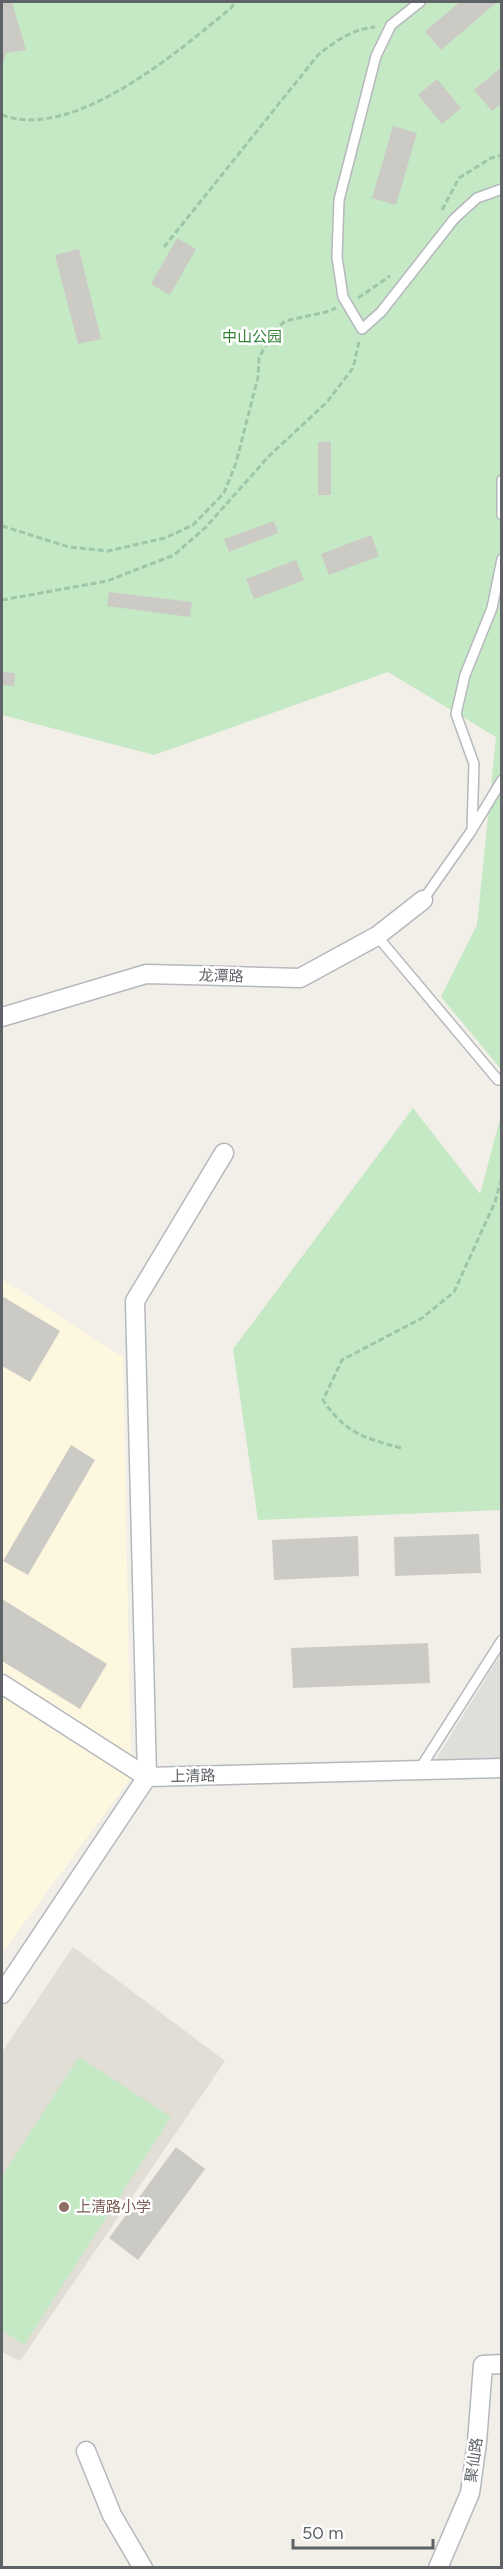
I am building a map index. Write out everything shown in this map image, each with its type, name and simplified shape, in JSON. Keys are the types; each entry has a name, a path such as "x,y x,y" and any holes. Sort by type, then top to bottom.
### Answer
{"street":[{"name":"龙潭路","path":"2,1017 146,974 300,978 377,936 423,900"},
{"path":"2,1994 147,1776 135,1301 224,1153"},
{"path":"2,1684 147,1776"},
{"name":"上清路","path":"147,1776 418,1772 501,1768"},
{"name":"聚仙路","path":"438,2568 470,2493 477,2442 483,2365 501,2364"},
{"path":"86,2451 112,2515 143,2568"}],"lane":[{"path":"420,2 392,25 376,56 339,200 337,256 343,297 362,329 381,312 454,219 477,198 501,189"},
{"path":"501,480 501,515"},
{"path":"472,830 474,764 456,714 465,675 492,608 501,559"},
{"path":"423,900 472,830 501,780"},
{"path":"377,936 498,1080 501,1080"},
{"path":"418,1772 501,1640"}],"path":[{"path":"2,115 15,120 49,120 120,92 182,49 231,8 235,2"},
{"path":"164,247 318,55 337,40 364,28 392,25"},
{"path":"439,215 459,178 490,158 501,155"},
{"path":"2,526 69,547 108,551 165,538 194,525 224,493 236,463 258,377 259,358 271,334 285,321 326,312 346,303 368,292 392,274"},
{"path":"2,600 107,581 174,555 206,527 268,457 327,402 353,368 362,329"},
{"path":"401,1448 362,1437 334,1417 323,1400 342,1360 422,1318 454,1292 495,1203 501,1177"}],"shaded area":[{"path":"2,1279 123,1357 131,1778 5,1949 2,1946"},
{"path":"501,1654 501,1760 433,1764"},
{"name":"上清路小学","path":"73,1947 225,2061 20,2361 2,2352 2,2052"}],"green space":[{"name":"中山公园","path":"2,2 501,2 501,1069 441,997 477,925 496,737 388,672 154,755 2,715"},
{"path":"413,1108 480,1194 501,1115 501,1510 258,1520 233,1349"},
{"path":"79,2057 171,2117 24,2345 2,2330 2,2176"}],"building":[{"path":"2,2 12,2 26,50 6,53 2,67"},
{"path":"460,2 497,2 441,50 425,31"},
{"path":"502,67 502,103 492,111 474,90"},
{"path":"437,79 461,108 442,124 418,95"},
{"path":"393,126 417,133 396,205 372,198"},
{"path":"177,238 196,249 170,295 151,284"},
{"path":"79,249 101,339 78,344 55,255"},
{"path":"318,442 331,442 331,495 318,495"},
{"path":"274,521 278,533 229,552 224,539"},
{"path":"371,535 379,556 329,575 321,554"},
{"path":"296,560 304,580 254,599 246,579"},
{"path":"109,592 192,602 190,617 107,606"},
{"path":"2,672 15,673 14,686 2,685"},
{"path":"2,1296 60,1331 30,1382 2,1366"},
{"path":"71,1445 95,1460 28,1575 3,1561"},
{"path":"479,1534 481,1573 395,1576 394,1537"},
{"path":"358,1536 359,1576 274,1580 272,1540"},
{"path":"2,1599 107,1664 80,1709 2,1661"},
{"path":"428,1643 430,1683 293,1688 291,1648"},
{"path":"176,2147 205,2169 138,2260 109,2238"}],"place":[{"name":"上清路小学","path":"64,2207"}]}
